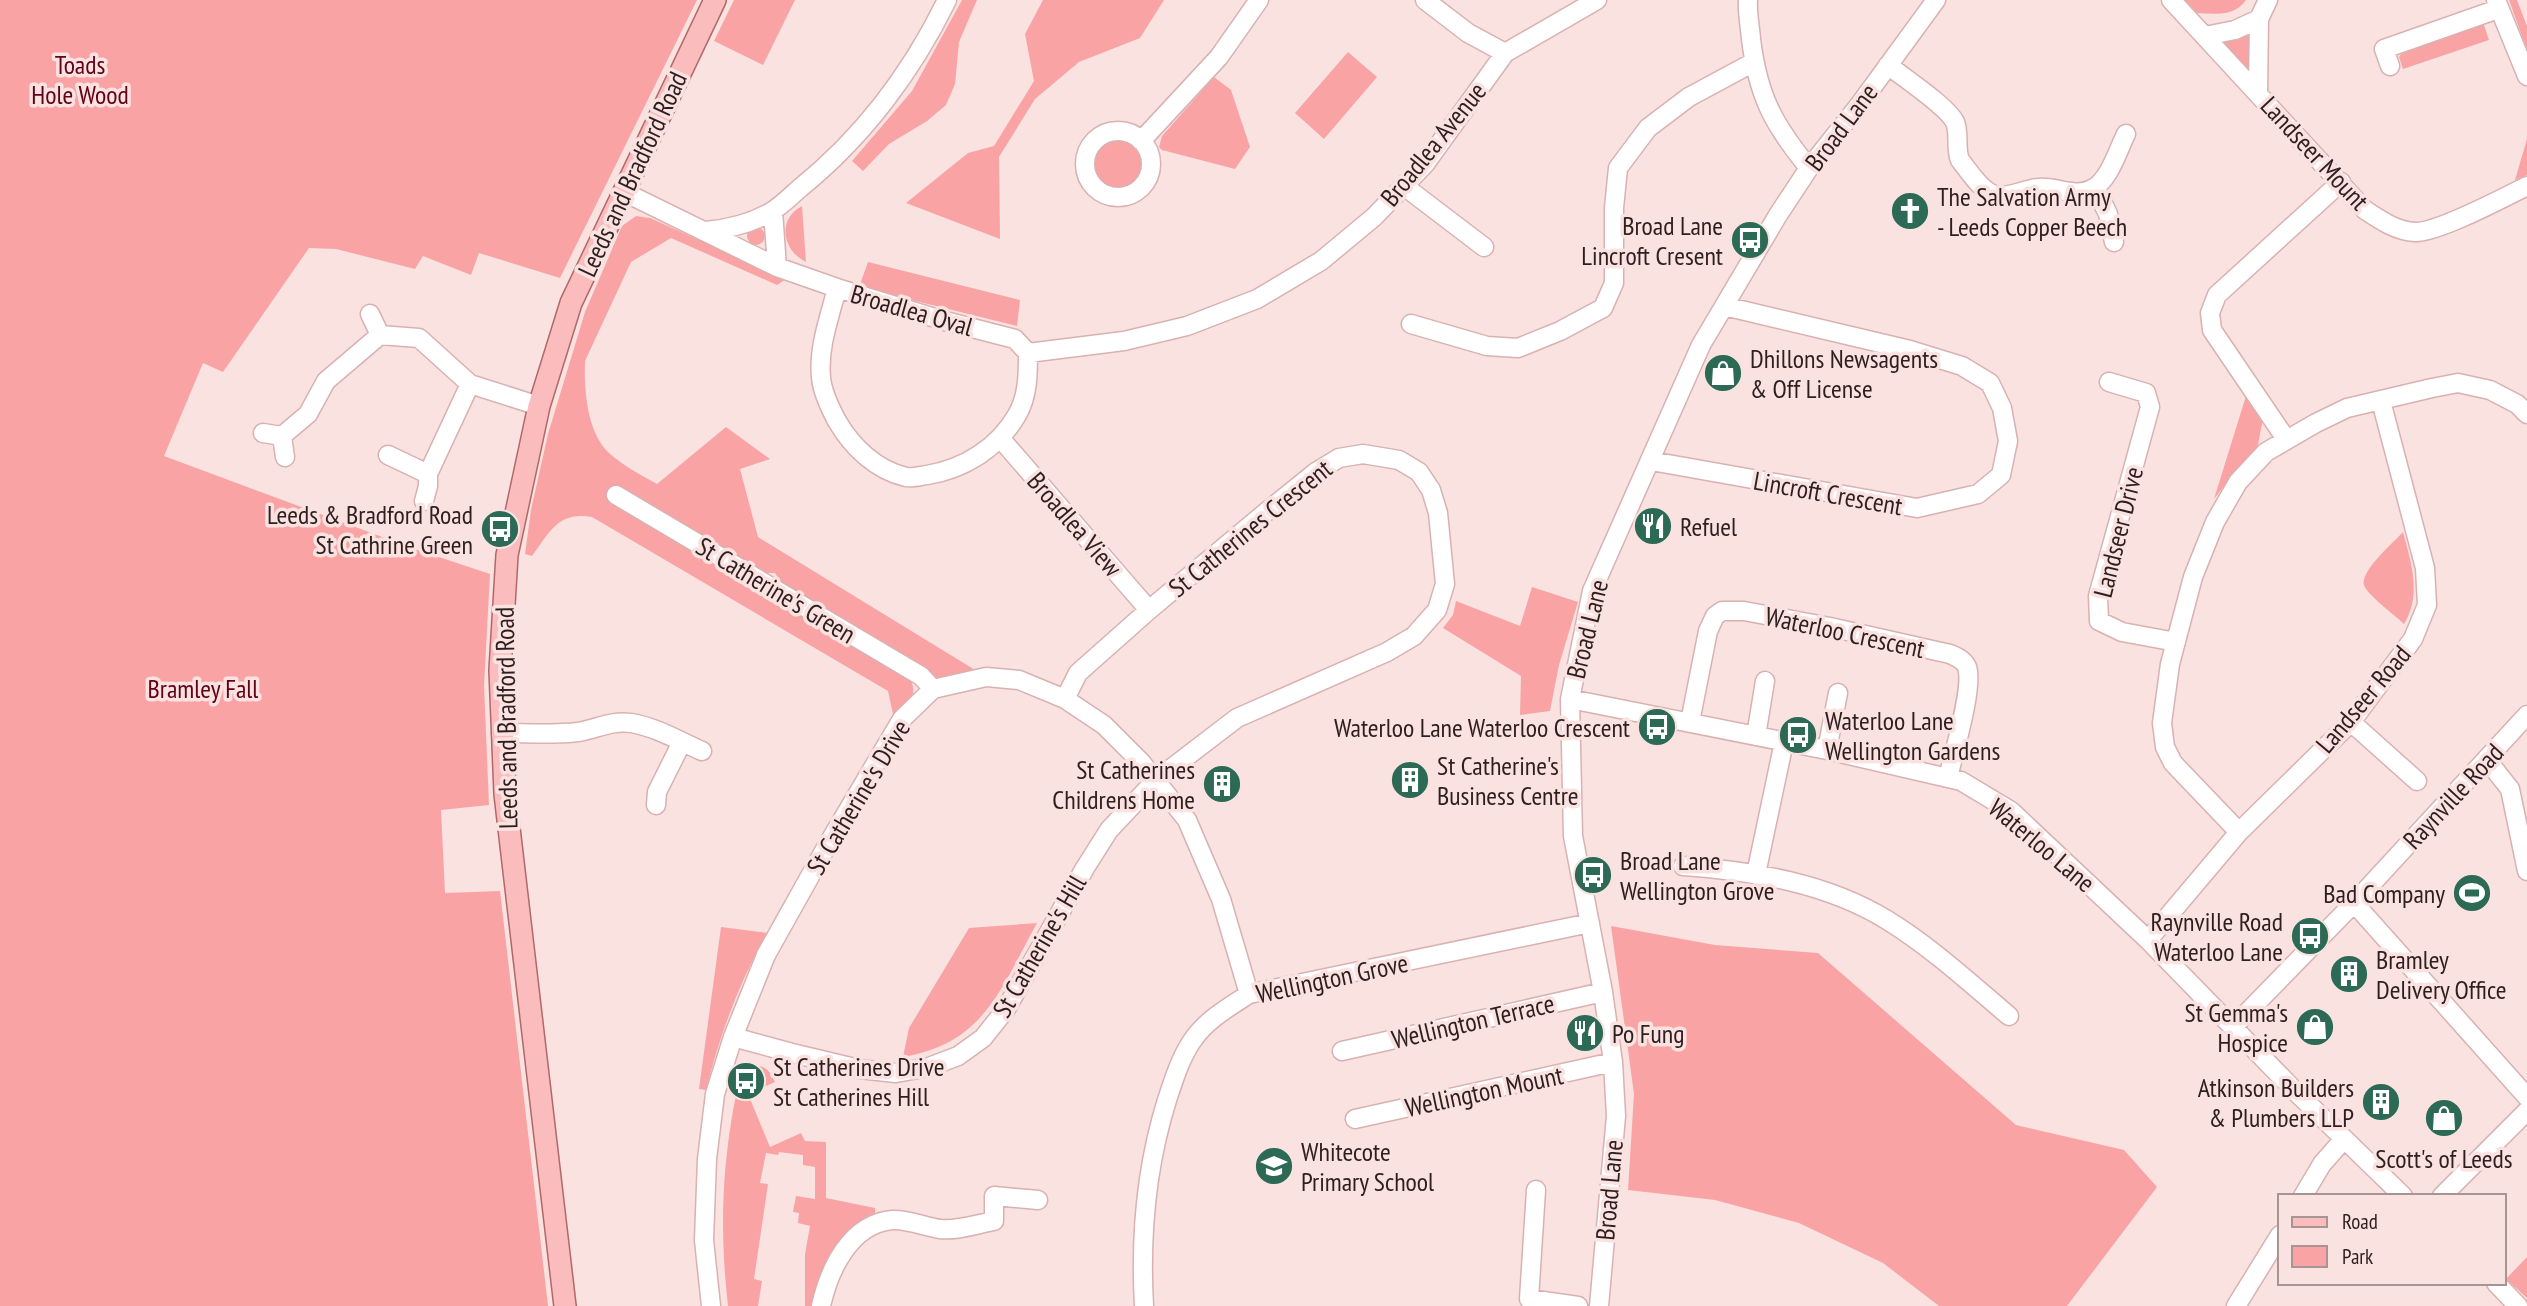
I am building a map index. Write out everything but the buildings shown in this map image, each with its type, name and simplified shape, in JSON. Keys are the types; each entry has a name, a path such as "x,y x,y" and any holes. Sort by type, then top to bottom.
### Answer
{"main road":[{"name":"Leeds and Bradford Road","path":"565,1306 513,881 501,733 500,670 507,555 539,406 571,303 715,0"}],"street":[{"path":"705,231 730,229 773,211 816,176 865,126 899,79 947,0"},
{"path":"1142,141 1219,57 1259,0"},
{"path":"1425,0 1468,33 1505,53"},
{"name":"Broadlea Avenue","path":"1028,353 1124,341 1187,326 1257,299 1321,261 1374,217 1425,164 1505,53 1597,0"},
{"path":"1748,0 1754,62 1764,101 1783,136 1809,167"},
{"name":"Broad Lane","path":"1599,1306 1616,1116 1613,1062 1603,992 1573,836 1570,699 1592,591 1701,345 1777,215 1809,167 1936,0"},
{"name":"Landseer Mount","path":"2171,0 2365,210 2386,224 2416,232 2444,225 2527,186"},
{"path":"2258,93 2259,19 2268,0"},
{"path":"2390,66 2384,49 2497,5 2527,76"},
{"path":"2205,36 2235,30 2259,19"},
{"path":"1411,324 1486,346 1518,348 1560,331 1603,308 1614,283 1614,208 1619,168 1648,128 1689,97 1754,62"},
{"path":"1888,65 1950,114 1958,132 1957,149 1960,160 1990,192 2005,195 2039,187 2090,191 2107,172 2126,134"},
{"path":"2286,439 2212,330 2210,313 2217,295 2341,182"},
{"path":"1404,186 1483,247"},
{"path":"2095,187 2108,215 2114,242"},
{"path":"624,192 777,267 837,288"},
{"path":"773,211 777,267"},
{"name":"Broadlea Oval","path":"837,288 1015,339 1028,353 1028,383 1018,414 1001,439 969,462 940,473 908,477 884,470 864,455 845,435 835,417 821,378 822,347 837,288"},
{"name":"Lincroft Crescent","path":"1651,461 1917,509 1978,494 2001,475 2008,441 2003,408 1990,383 1962,366 1910,350 1724,306"},
{"path":"370,314 380,335"},
{"path":"263,433 282,436 308,414 326,382 380,335 419,338 470,384 539,406"},
{"name":"Landseer Drive","path":"2109,382 2146,393 2150,407 2098,596 2099,621 2122,632 2176,642"},
{"path":"2239,832 2173,763 2165,747 2162,723 2170,664 2193,577 2215,522 2238,482 2266,453 2286,439 2347,408 2458,383 2490,390 2517,404 2527,414"},
{"path":"424,501 428,474 470,384"},
{"name":"Landseer Road","path":"2148,940 2239,832 2351,722 2413,639 2427,605 2425,568 2381,401"},
{"path":"282,436 285,457"},
{"name":"Broadlea View","path":"1001,439 1149,610"},
{"name":"St Catherines Crescent","path":"1065,698 1078,673 1149,610 1305,481 1339,458 1363,454 1399,460 1419,472 1431,490 1437,513 1445,584 1437,610 1414,636 1387,652 1237,718 1156,780"},
{"path":"388,455 428,474"},
{"name":"St Catherine's Green","path":"616,495 921,676 933,689"},
{"name":"Waterloo Crescent","path":"1689,722 1708,631 1715,616 1722,611 1744,611 1830,627 1950,654 1964,662 1969,679 1968,691 1948,778"},
{"path":"933,689 986,677 1019,680 1065,698 1104,725 1156,780 1187,820 1222,899 1250,994"},
{"path":"1756,736 1765,681"},
{"name":"St Catherine's Drive","path":"711,1306 704,1240 707,1159 715,1094 733,1037 766,955 828,844 902,719 933,689"},
{"path":"1827,750 1838,693"},
{"name":"Waterloo Lane","path":"1570,699 1827,750 1948,778 1961,782 2011,811 2148,940 2401,1194"},
{"name":"Raynville Road","path":"2233,1027 2354,903 2527,715"},
{"path":"501,733 574,732 595,729 613,722 632,723 651,728 702,751"},
{"path":"2351,722 2417,781"},
{"path":"656,805 657,792 682,742"},
{"path":"1756,874 1784,742"},
{"path":"2487,760 2510,789 2527,871"},
{"name":"St Catherine's Hill","path":"733,1037 846,1066 896,1073 929,1068 958,1056 983,1038 1006,1009 1085,867 1109,830 1156,780"},
{"path":"1683,866 1756,874 1830,892 1887,920 1950,966 2009,1016"},
{"path":"2354,903 2527,1097"},
{"name":"Wellington Grove","path":"1144,1306 1144,1214 1161,1121 1177,1070 1192,1040 1216,1015 1250,994 1590,923"},
{"name":"Wellington Terrace","path":"1342,1051 1603,992"},
{"name":"Wellington Mount","path":"1355,1119 1613,1062"},
{"path":"2444,1194 2527,1111"},
{"path":"2304,1194 2322,1164 2344,1139"},
{"path":"1536,1191 1527,1303 1578,1306"},
{"path":"821,1306 826,1283 839,1255 858,1236 877,1223 894,1220 943,1229 967,1226 994,1221 994,1196 1038,1199"},
{"path":"2236,1306 2278,1237"},
{"path":"2498,1285 2518,1306"}],"green space":[{"path":"0,0 697,0 560,278 479,253 471,275 423,256 415,269 336,249 309,248 223,372 203,363 164,456 490,574 484,686 489,805 441,810 445,893 500,891 548,1306 0,1306"},
{"path":"734,0 795,0 763,65 714,41"},
{"path":"962,0 977,0 959,42 955,84 946,105 927,121 889,144 863,171 852,161 912,91"},
{"path":"1043,0 1164,0 1140,38 1079,62 1035,99 999,157 1000,239 906,203 968,153 994,146 1034,81 1025,34"},
{"path":"2185,0 2246,0 2230,12 2217,14 2197,13"},
{"path":"2509,0 2517,0 2527,26 2527,50"},
{"path":"2483,22 2489,40 2403,69 2399,57 2401,54 2451,36 2454,31"},
{"path":"2245,34 2250,36 2249,71 2246,71 2221,43"},
{"path":"1348,52 1377,77 1324,139 1295,113"},
{"path":"1214,77 1231,90 1250,147 1235,169 1159,147 1162,136"},
{"path":"1118,137 1129,139 1138,145 1144,154 1144,176 1138,185 1129,191 1118,193 1107,191 1098,185 1092,176 1090,165 1092,154 1098,145 1107,139"},
{"path":"2527,139 2527,175 2515,180"},
{"path":"802,206 806,262 792,250 786,234 789,219"},
{"path":"636,216 650,218 786,279 777,285 671,238 631,262 585,361 588,411 602,445 621,462 657,484 726,427 770,459 740,469 758,537 980,673 945,681 939,679 782,584 775,573 759,573 613,488 608,500 754,583 756,591 762,596 778,598 910,679 913,691 907,706 894,719 888,691 592,517 580,516 563,520 532,556 525,554 531,510 548,434 585,312 622,226"},
{"path":"752,227 760,227 765,236 763,243 752,245 747,240 747,232"},
{"path":"868,262 1020,300 1017,326 859,287"},
{"path":"2246,396 2263,418 2257,450 2238,468 2214,499"},
{"path":"2403,532 2412,567 2414,590 2413,602 2404,624 2376,600 2364,585 2364,579 2372,565"},
{"path":"1532,587 1578,602 1559,665 1550,711 1520,715 1521,676 1443,628 1453,615 1456,601 1520,626"},
{"path":"1037,923 1000,990 972,1026 931,1050 903,1057 909,1028 969,928"},
{"path":"1611,926 1715,945 1818,953 2016,1125 2124,1150 2157,1187 2067,1306 1939,1306 1883,1263 1799,1223 1715,1200 1628,1190 1634,1094"},
{"path":"721,927 767,933 731,1009 706,1090 699,1089"},
{"path":"754,1065 767,1070 775,1082 748,1094 770,1147 801,1133 805,1141 826,1142 826,1198 875,1208 875,1213 850,1229 833,1252 814,1306 805,1306 805,1254 810,1226 798,1223 799,1213 793,1212 796,1196 815,1199 815,1167 803,1165 803,1155 779,1152 778,1155 766,1153 760,1183 768,1184 754,1279 762,1281 758,1306 728,1306 724,1260 725,1169 733,1108 744,1073 748,1067"},
{"path":"2527,1257 2527,1298 2506,1279"}],"place":[{"name":"The Salvation Army - Leeds Copper Beech","path":"1910,211"},
{"name":"Broad Lane Lincroft Cresent","path":"1750,240"},
{"name":"Dhillons Newsagents & Off License","path":"1723,373"},
{"name":"Refuel","path":"1653,526"},
{"name":"Leeds & Bradford Road St Cathrine Green","path":"500,529"},
{"name":"Waterloo Lane Waterloo Crescent","path":"1657,727"},
{"name":"Waterloo Lane Wellington Gardens","path":"1798,735"},
{"name":"St Catherine's Business Centre","path":"1410,780"},
{"name":"St Catherines Childrens Home","path":"1222,784"},
{"name":"Broad Lane Wellington Grove","path":"1593,875"},
{"name":"Bad Company","path":"2472,893"},
{"name":"Raynville Road Waterloo Lane","path":"2310,936"},
{"name":"Bramley Delivery Office","path":"2349,974"},
{"name":"St Gemma's Hospice","path":"2315,1027"},
{"name":"Po Fung","path":"1585,1033"},
{"name":"St Catherines Drive St Catherines Hill","path":"746,1081"},
{"name":"Atkinson Builders & Plumbers LLP","path":"2381,1102"},
{"name":"Scott's of Leeds","path":"2444,1118"},
{"name":"Whitecote Primary School","path":"1274,1166"}],"park label":[{"name":"Toads Hole Wood","path":"80,79"},
{"name":"Bramley Fall","path":"203,688"}]}
